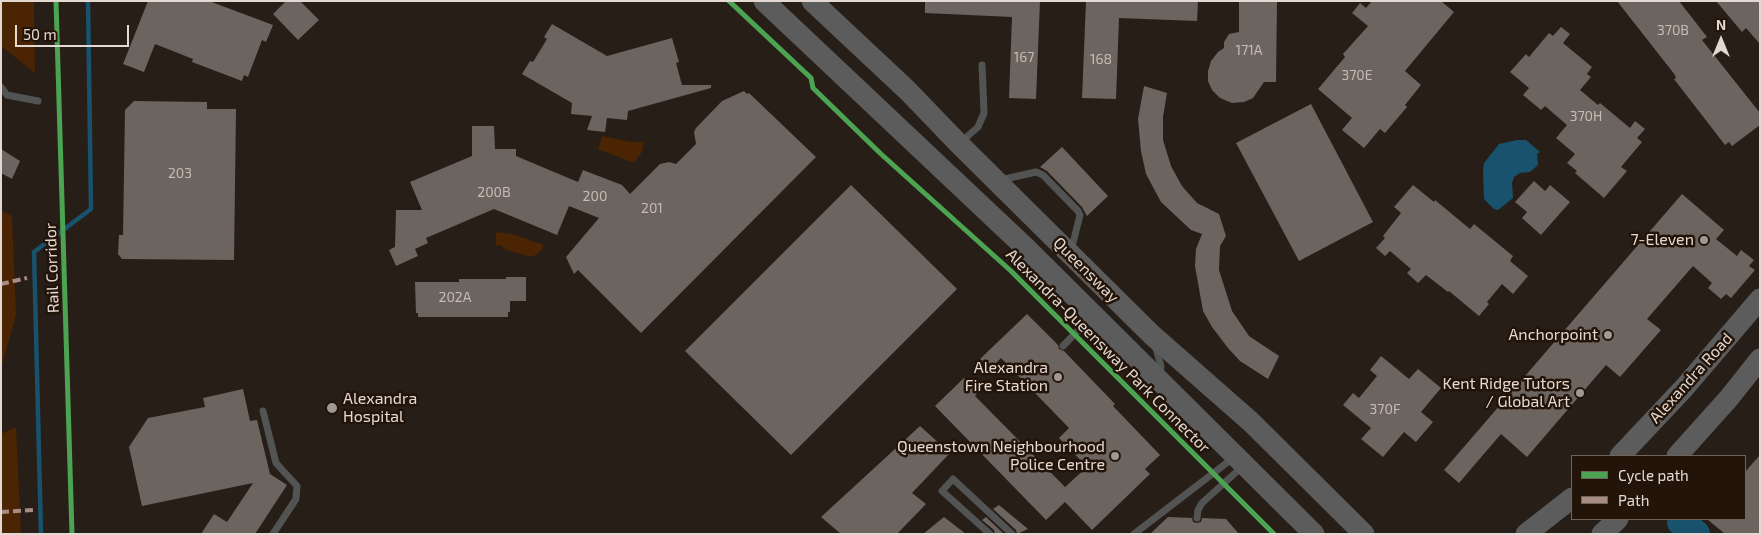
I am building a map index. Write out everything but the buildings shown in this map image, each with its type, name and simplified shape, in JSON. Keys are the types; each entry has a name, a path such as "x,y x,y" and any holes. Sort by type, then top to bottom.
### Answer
{"main road":[{"name":"Queensway","path":"764,1 1027,249 1314,534"},
{"name":"Queensway","path":"812,1 908,91 1152,335 1251,422 1360,530 1375,534"},
{"name":"Alexandra Road","path":"1621,455 1684,388 1760,299"},
{"path":"1678,455 1729,398 1760,359"},
{"path":"1526,534 1571,499"},
{"path":"1602,534 1617,520"}],"lane":[{"path":"959,144 978,127 984,113 982,64"},
{"path":"1,88 8,95 38,101"},
{"path":"996,181 1036,172 1043,175 1080,215 1070,254"},
{"path":"1062,346 1094,315"},
{"path":"1152,335 1161,366 1160,380"},
{"path":"263,411 276,463 297,486 296,499 273,534"},
{"path":"1197,518 1198,510 1202,503 1241,460"},
{"path":"1134,534 1241,460"},
{"path":"990,534 942,491 953,479 1012,534"}],"shaded area":[{"path":"1,1 34,1 35,73 1,46"},
{"path":"602,136 632,142 644,142 642,152 634,163 598,149"},
{"path":"1,210 12,216 16,315 1,369"},
{"path":"496,232 512,234 544,245 540,252 532,257 506,250 501,245 496,246"},
{"path":"16,427 21,534 1,534 1,434"}],"water":[{"path":"1526,140 1540,152 1537,154 1538,165 1530,172 1520,173 1514,177 1512,183 1513,198 1498,210 1494,209 1484,199 1484,163 1499,144"}],"waterway":[{"path":"41,534 34,252 91,209 88,1"},
{"path":"1681,522 1696,534"}],"marked path":[{"path":"1,284 27,278"},
{"path":"1,512 33,510"}],"cycle path":[{"name":"Rail Corridor","path":"56,1 72,534"},
{"name":"Alexandra-Queensway Park Connector","path":"729,1 811,78 813,88 881,154 1011,271 1274,534"}],"place":[{"name":"7-Eleven","path":"1704,240"},
{"name":"Anchorpoint","path":"1608,335"},
{"name":"Alexandra Fire Station","path":"1058,377"},
{"name":"Kent Ridge Tutors / Global Art","path":"1580,393"},
{"name":"Alexandra Hospital","path":"332,408"},
{"name":"Queenstown Neighbourhood Police Centre","path":"1115,456"}]}
